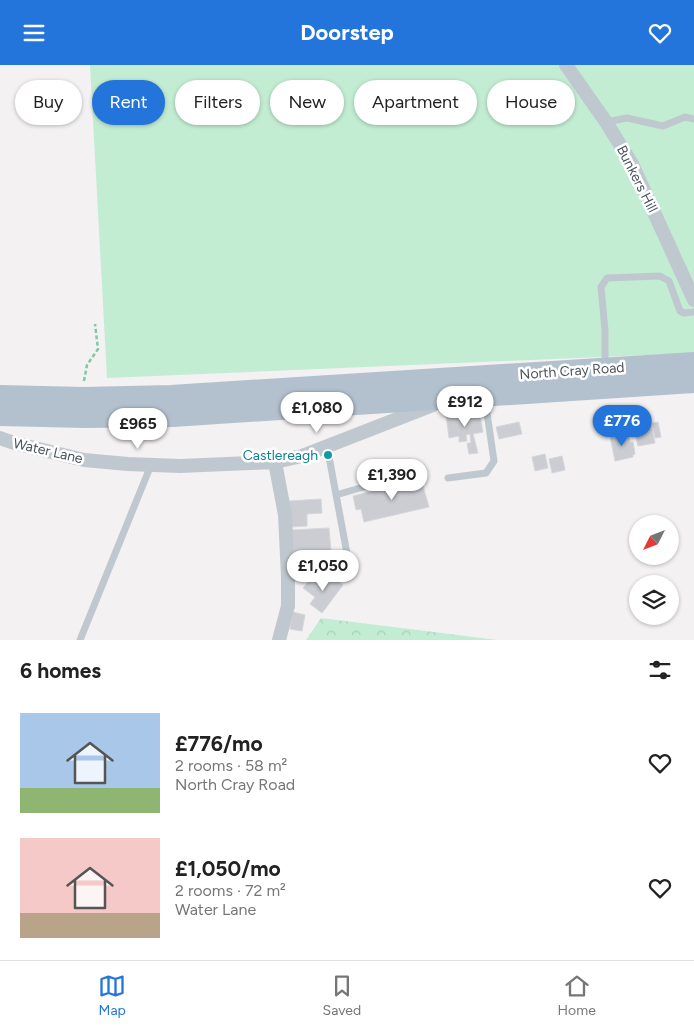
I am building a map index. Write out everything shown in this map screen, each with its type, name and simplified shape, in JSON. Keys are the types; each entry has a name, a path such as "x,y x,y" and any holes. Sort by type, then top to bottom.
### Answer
{"main road":[{"name":"North Cray Road","path":"0,396 84,398 171,396 694,363"},
{"name":"North Cray Road","path":"0,415 85,417 173,416 694,382"}],"street":[{"name":"Bunkers Hill","path":"566,65 606,122 632,164 694,301"},
{"name":"Water Lane","path":"0,438 84,460 180,466 275,462 327,446 450,398"},
{"path":"275,462 285,515 288,577 288,606 279,640"}],"lane":[{"path":"606,122 627,118 663,125 685,117 694,119"},
{"path":"605,369 605,330 601,287 607,278 660,276 669,281 680,311 684,313 694,312"},
{"path":"448,478 486,473 494,461 485,396"},
{"path":"327,446 348,559"},
{"path":"80,640 151,465"},
{"path":"336,495 408,474"}],"path":[{"path":"85,374 87,365 98,349 95,324"}],"green space":[{"path":"90,65 694,65 694,353 107,378 93,125 165,125 165,80 92,80 92,102"},
{"path":"321,618 498,640 306,640"}],"building":[{"path":"479,411 483,432 473,434 478,453 469,454 467,443 471,443 470,434 466,435 467,441 459,442 459,436 449,438 446,415"},
{"path":"519,422 522,434 499,439 496,427"},
{"path":"658,422 661,437 655,438 652,423"},
{"path":"651,424 655,443 638,446 634,428"},
{"path":"628,432 630,442 633,442 635,454 633,457 615,461 610,436"},
{"path":"545,454 548,468 535,471 532,457"},
{"path":"562,456 565,470 552,473 549,459"},
{"path":"421,479 429,507 364,522 361,509 356,510 353,496"},
{"path":"321,499 322,513 307,514 307,526 290,527 289,501"},
{"path":"329,528 331,551 311,552 313,576 295,577 292,530"},
{"path":"330,576 343,585 322,613 310,604 315,597 303,588 312,577 323,585"},
{"path":"293,612 305,615 302,631 290,629"}],"place":[{"name":"Castlereagh","path":"328,455"}]}
